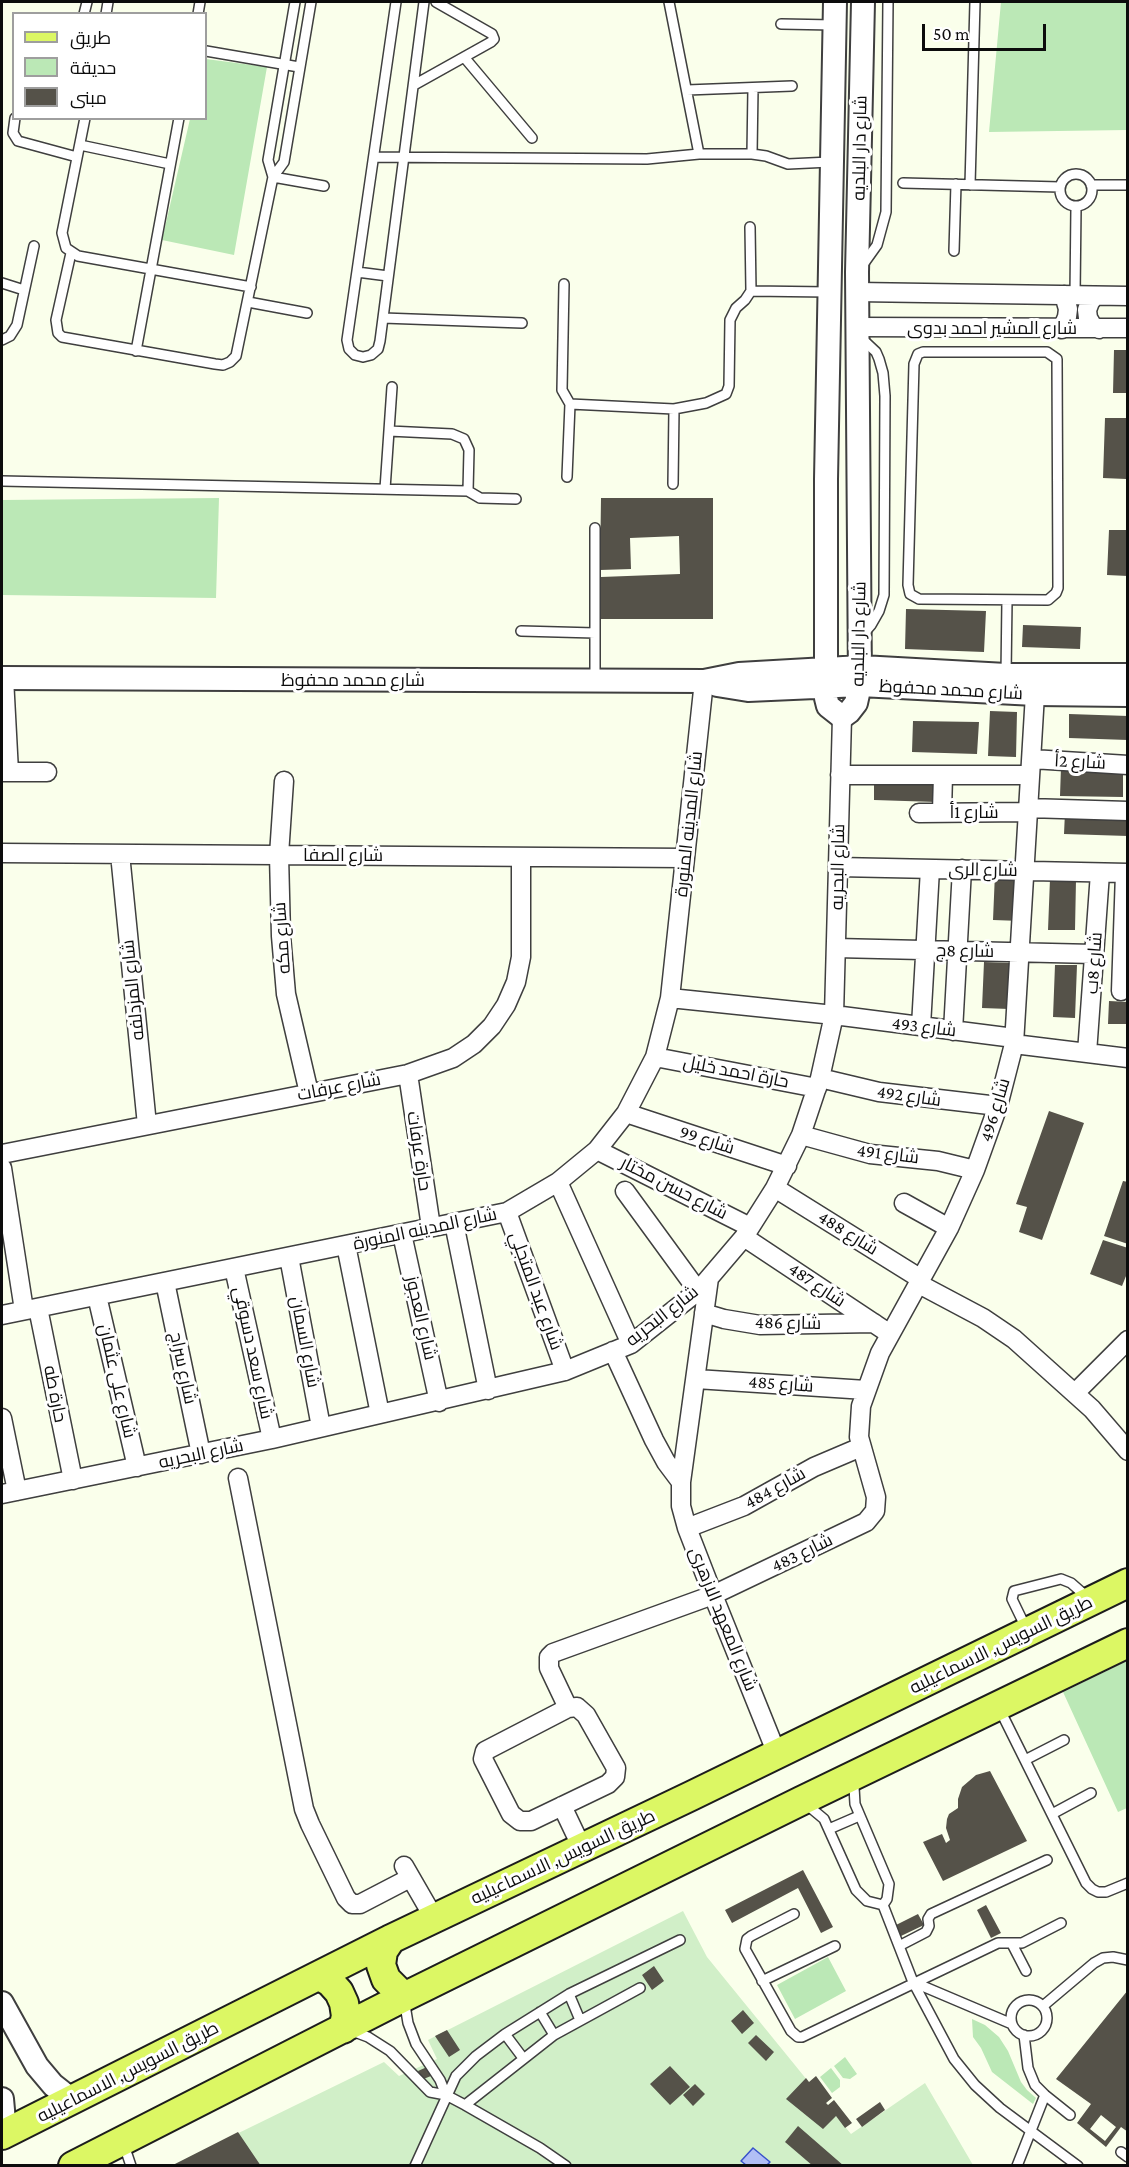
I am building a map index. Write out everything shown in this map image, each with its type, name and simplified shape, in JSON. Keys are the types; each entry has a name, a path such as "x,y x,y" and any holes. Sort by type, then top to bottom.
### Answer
{"main road":[{"name":"طريق السويس, الاسماعيليه","path":"2,2134 391,1939 1128,1583"},
{"path":"73,2166 126,2153 343,2029 404,1997 1128,1643"},
{"path":"391,1939 383,1951 381,1965 386,1979 404,1997"},
{"path":"320,1976 330,1982 339,1992 344,2003 346,2016 343,2029"}],"street":[{"name":"شارع دار البلديه","path":"835,2 826,479 826,679 828,706 842,717 856,703 860,676 857,282 863,2"},
{"path":"833,59 862,59"},
{"name":"شارع المشير احمد بدوى","path":"857,282 1070,295 1128,296"},
{"path":"1062,329 1067,317 1067,302 1070,295"},
{"path":"1095,296 1087,310 1092,325 1099,329"},
{"name":"شارع المشير احمد بدوى","path":"857,331 1128,328"},
{"path":"826,479 859,478"},
{"name":"شارع محمد محفوظ","path":"3,678 704,681 739,674 826,679 860,676 974,682 1035,694 1128,695"},
{"name":"شارع محمد محفوظ","path":"974,682 1006,675 1128,675"},
{"path":"3,678 5,772 47,772"},
{"name":"شارع المدينه المنورة","path":"2,1315 507,1212 558,1182 597,1150 626,1113 655,1057 670,998 704,681"},
{"name":"شارع 496","path":"876,1497 859,1437 859,1416 866,1390 880,1353 949,1228 975,1170 998,1106 1014,1041 1035,694"},
{"name":"شارع البحريه","path":"9,1492 272,1439 440,1402 565,1371 631,1344 704,1284 747,1232 775,1188 801,1135 819,1083 834,1015 842,717"},
{"name":"شارع 2أ","path":"840,775 943,775 1031,767 1128,765"},
{"path":"942,812 943,775"},
{"name":"شارع مكه","path":"284,781 279,855 279,915 286,994 309,1093"},
{"name":"شارع 1أ","path":"919,813 1028,810 1128,811"},
{"name":"شارع الصفا","path":"2,853 685,858"},
{"name":"شارع المزدلفه","path":"120,854 147,1125"},
{"name":"شارع عرفات","path":"2,1154 408,1074 453,1058 474,1044 492,1026 506,1005 516,982 521,957 521,856"},
{"name":"شارع الرى","path":"838,867 1126,873"},
{"path":"921,1026 930,869"},
{"path":"953,1030 962,869"},
{"name":"شارع 8ب","path":"1087,1053 1100,873"},
{"path":"1092,986 1124,991 1126,873"},
{"name":"شارع 8ج","path":"836,948 1094,954"},
{"name":"شارع 493","path":"670,998 953,1030 1128,1058"},
{"name":"حارة احمد خليل","path":"655,1057 819,1083"},
{"name":"حارة عرفات","path":"408,1074 431,1227"},
{"name":"شارع 492","path":"819,1083 998,1106"},
{"name":"شارع 99","path":"626,1113 787,1166"},
{"name":"شارع 491","path":"801,1135 870,1154 932,1160 975,1170"},
{"name":"شارع حسن مختار","path":"597,1150 747,1232"},
{"name":"حارة طه","path":"2,1168 31,1309 73,1480"},
{"path":"558,1182 631,1344"},
{"name":"شارع 488","path":"775,1188 920,1282 999,1328 1076,1393 1108,1425 1128,1451"},
{"path":"625,1191 704,1284"},
{"path":"904,1203 949,1228"},
{"name":"شارع عبد المتجلي","path":"507,1212 565,1371"},
{"path":"454,1223 488,1390"},
{"name":"شارع 487","path":"747,1232 890,1334"},
{"name":"شارع العجوز","path":"402,1234 440,1402"},
{"path":"346,1245 380,1414"},
{"name":"شارع السمان","path":"289,1257 321,1427"},
{"name":"شارع سعد دسوقي","path":"234,1268 272,1439"},
{"name":"شارع سراج","path":"165,1282 201,1454"},
{"name":"شارع المعهد الازهرى","path":"704,1284 704,1313 681,1482 681,1506 687,1528 777,1754"},
{"name":"شارع على عثمان","path":"97,1296 137,1467"},
{"name":"شارع 486","path":"704,1313 760,1325 874,1323"},
{"path":"1076,1393 1128,1340"},
{"path":"613,1351 654,1440 666,1462 681,1482"},
{"name":"شارع 485","path":"696,1379 866,1390"},
{"path":"2,1418 9,1492"},
{"name":"شارع 484","path":"687,1528 744,1506 814,1467 861,1447"},
{"path":"238,1478 304,1809 310,1824 346,1898 352,1904 360,1904 407,1872 434,1918"},
{"name":"شارع 483","path":"567,1708 549,1668 549,1657 553,1653 713,1595 866,1522 875,1511 876,1497"},
{"path":"577,1707 586,1715 616,1768 615,1778 608,1784 531,1821 520,1821 514,1818 483,1755 489,1748 567,1708 577,1707"},
{"path":"562,1806 582,1848"},
{"path":"2,2003 37,2066 53,2085 72,2100"},
{"path":"2,2099 4,2121 2,2134"}],"lane":[{"path":"273,177 268,160 295,2"},
{"path":"71,253 56,320 58,333 68,339 215,364 230,362 236,356 273,177 284,162 311,2"},
{"path":"396,2 347,340 349,349 355,355 363,357 371,355 378,349 424,2"},
{"path":"414,85 494,39 494,36 436,2"},
{"path":"669,2 699,154"},
{"path":"857,282 877,245 886,212 888,2"},
{"path":"970,184 975,2"},
{"path":"781,24 834,25"},
{"path":"207,51 299,67"},
{"path":"464,57 532,138"},
{"path":"687,90 792,86"},
{"path":"752,154 753,88"},
{"path":"15,120 13,133 18,141 77,157"},
{"path":"85,120 62,233 63,241 71,253 251,287"},
{"path":"136,351 178,120"},
{"path":"80,145 170,164"},
{"path":"374,157 646,159 699,154 752,154 766,156 788,164 831,162"},
{"path":"1073,174 1086,177 1091,185 1091,195 1085,204 1071,206 1060,196 1060,187 1064,178 1073,174"},
{"path":"273,177 324,186"},
{"path":"903,183 1060,187"},
{"path":"954,251 956,184"},
{"path":"1091,185 1128,185"},
{"path":"1070,295 1076,207"},
{"path":"570,404 674,409 706,403 726,394 729,386 730,320 736,308 751,291 750,227"},
{"path":"2,340 14,331 34,246"},
{"path":"357,272 388,276"},
{"path":"2,283 24,290"},
{"path":"564,284 562,390 570,404 567,477"},
{"path":"751,291 829,292"},
{"path":"248,302 307,313"},
{"path":"383,318 522,323"},
{"path":"857,331 876,352 883,373 885,396 884,595 871,625 860,637"},
{"path":"1047,351 1054,355 1058,363 1058,588 1048,600 1007,600 919,599 910,594 908,590 914,364 918,354 923,352 1047,351"},
{"path":"385,489 392,387"},
{"path":"674,409 674,484"},
{"path":"389,431 452,434 464,439 469,450 468,491"},
{"path":"2,480 468,491 480,498 516,499"},
{"path":"595,528 595,680"},
{"path":"1006,675 1007,600"},
{"path":"521,631 595,633"},
{"path":"1028,1632 1012,1599 1014,1591 1061,1579 1071,1583 1092,1600"},
{"path":"998,1706 1086,1883 1098,1892 1106,1892 1128,1883"},
{"path":"1025,1761 1064,1740"},
{"path":"857,1775 854,1796 859,1816 887,1876 889,1891 883,1905 913,1982 954,2059 975,2085 1000,2108 1078,2166"},
{"path":"1052,1814 1091,1793"},
{"path":"801,1801 819,1813 829,1829 856,1890 867,1901 883,1905"},
{"path":"829,1829 859,1816"},
{"path":"900,1946 926,1932 931,1914 1047,1860"},
{"path":"794,1914 747,1939 745,1949 791,2031 798,2037 998,1943 1022,1943 1061,1923"},
{"path":"415,2166 446,2095 456,2076 465,2066 506,2034 569,1994 680,1940"},
{"path":"1011,1944 1026,1971"},
{"path":"762,1981 835,1946"},
{"path":"1042,2006 1103,1958 1128,1960"},
{"path":"913,1982 1012,2024 1024,2036 1028,2068 1035,2085 1045,2096 1070,2115"},
{"path":"465,2105 554,2035 640,1989"},
{"path":"569,1994 580,2020"},
{"path":"404,1997 412,2036 440,2080 446,2095"},
{"path":"1012,2024 1013,2012 1020,2003 1032,2000 1042,2006 1046,2012 1046,2025 1037,2034 1024,2036"},
{"path":"540,2012 554,2035"},
{"path":"343,2029 390,2051 430,2092 446,2095 465,2105 540,2148 566,2166"},
{"path":"506,2034 523,2058"},
{"path":"1017,2166 1045,2096"}],"green space":[{"path":"1001,2 1127,2 1127,130 989,132"},
{"path":"207,59 267,67 234,255 162,240 190,120 207,120"},
{"path":"219,498 216,598 2,595 2,500"},
{"path":"1127,1661 1127,1808 1118,1812 1063,1692"},
{"path":"683,1911 707,1957 851,2134 925,2083 973,2165 171,2166 384,2062 399,2076 437,2059 428,2040"},
{"path":"828,1957 846,1991 795,2019 777,1985"},
{"path":"972,2019 985,2025 999,2037 1008,2051 1021,2082 1036,2098 1033,2104 992,2072 973,2037"},
{"path":"845,2057 857,2074 850,2079 843,2078 834,2066"},
{"path":"831,2068 840,2080 840,2087 832,2093 820,2077"}],"water":[{"path":"753,2148 770,2162 767,2165 746,2165 741,2161"}],"building":[{"path":"1114,350 1128,350 1128,393 1113,393"},
{"path":"1105,418 1128,418 1126,479 1103,478"},
{"path":"601,498 713,498 713,619 600,619 601,577 680,574 679,536 630,538 631,569 600,570"},
{"path":"1109,530 1128,530 1128,576 1107,575"},
{"path":"906,609 986,611 984,652 905,649"},
{"path":"1023,625 1081,627 1080,649 1022,647"},
{"path":"990,711 1017,712 1016,757 988,756"},
{"path":"1069,714 1128,716 1128,740 1069,738"},
{"path":"913,721 979,722 977,754 912,752"},
{"path":"1061,767 1123,769 1123,797 1060,796"},
{"path":"874,779 937,779 936,802 874,800"},
{"path":"1065,812 1128,813 1128,836 1064,834"},
{"path":"995,873 1022,874 1021,921 993,920"},
{"path":"1050,879 1076,880 1075,930 1048,930"},
{"path":"984,962 1010,963 1009,1009 982,1008"},
{"path":"1055,965 1077,965 1075,1018 1053,1017"},
{"path":"1109,1001 1128,1002 1128,1024 1108,1024"},
{"path":"1049,1111 1084,1123 1042,1240 1019,1232 1027,1207 1016,1204"},
{"path":"1123,1181 1128,1182 1128,1244 1104,1236"},
{"path":"1103,1240 1128,1248 1128,1271 1122,1286 1090,1274"},
{"path":"990,1771 1027,1841 943,1881 923,1842 942,1834 946,1843 950,1840 946,1828 947,1819 949,1814 958,1808 962,1787 976,1775"},
{"path":"803,1870 833,1927 821,1933 798,1888 732,1923 725,1910"},
{"path":"986,1905 1001,1933 991,1938 977,1910"},
{"path":"918,1914 924,1925 901,1936 896,1925"},
{"path":"654,1966 664,1981 652,1990 642,1975"},
{"path":"1128,1990 1128,2132 1121,2127 1106,2147 1077,2123 1091,2104 1056,2079","holes":["1101,2115 1116,2127 1105,2141 1090,2129"]},
{"path":"743,2010 754,2023 742,2034 731,2021"},
{"path":"447,2030 460,2050 449,2057 435,2036"},
{"path":"756,2035 774,2052 766,2061 748,2043"},
{"path":"670,2066 690,2087 670,2105 650,2084"},
{"path":"427,2067 431,2076 421,2080 418,2071"},
{"path":"816,2076 832,2098 826,2103 828,2105 834,2100 852,2123 845,2128 836,2116 823,2129 786,2099 806,2078 809,2082"},
{"path":"695,2084 705,2094 693,2106 683,2095"},
{"path":"880,2102 885,2110 862,2127 856,2119"},
{"path":"798,2126 844,2166 813,2166 785,2142"},
{"path":"238,2132 261,2166 171,2166"}]}
